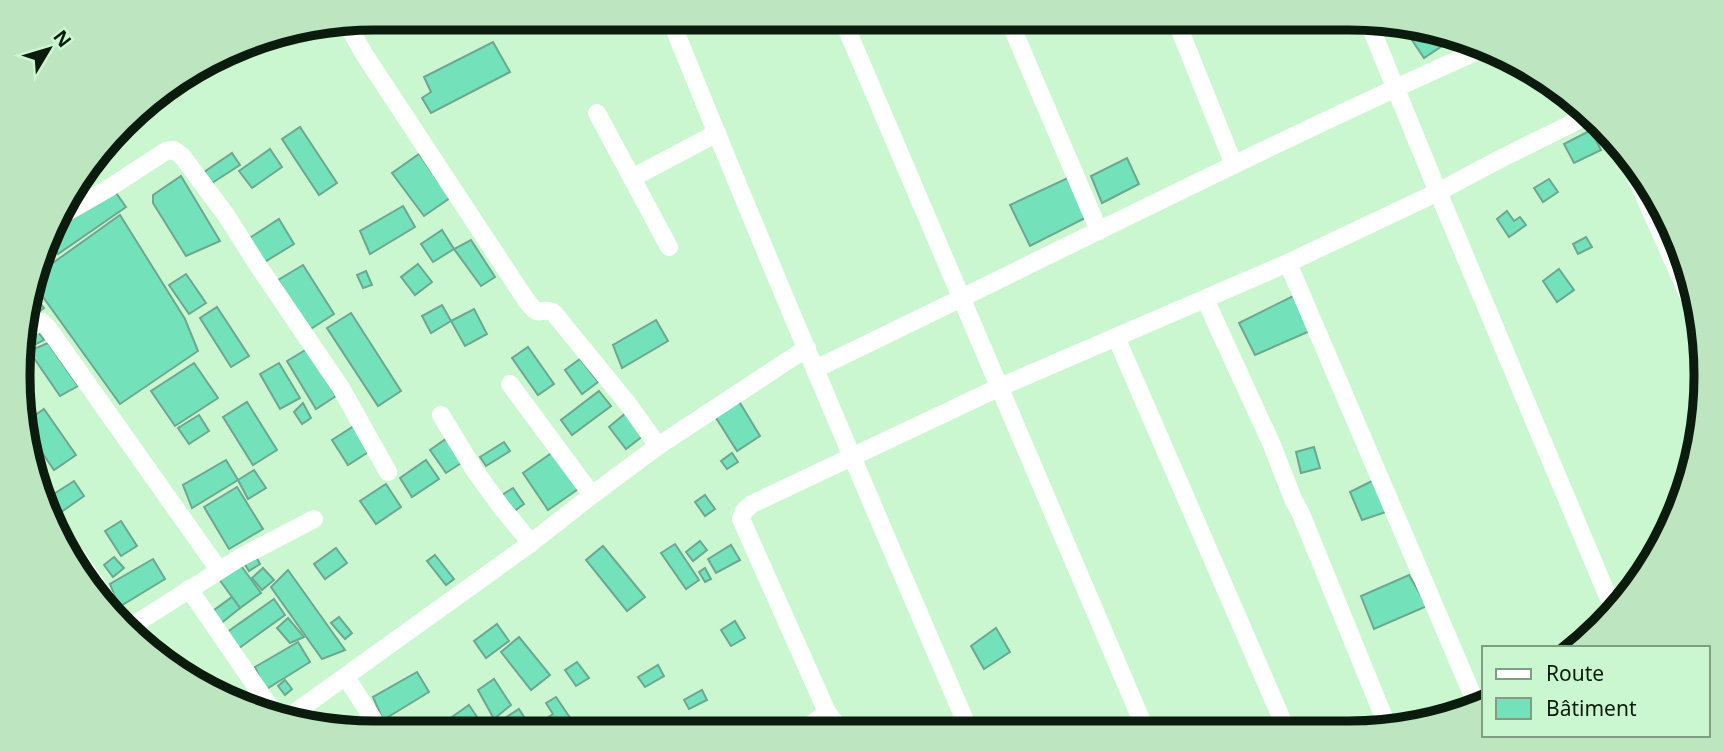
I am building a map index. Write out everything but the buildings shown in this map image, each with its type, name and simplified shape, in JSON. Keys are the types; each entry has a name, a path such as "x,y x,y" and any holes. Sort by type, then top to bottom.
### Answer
{"street":[{"path":"351,30 535,311 553,312 628,404 658,446"},
{"path":"675,30 815,369 965,721"},
{"path":"847,30 1142,721"},
{"path":"1013,30 1099,231"},
{"path":"1180,30 1234,165"},
{"path":"1372,30 1610,601"},
{"path":"815,369 1234,165 1473,53"},
{"path":"597,113 669,247"},
{"path":"834,721 827,712 741,519 744,511 752,504 1000,387 1288,263 1438,192 1580,119"},
{"path":"632,178 717,133"},
{"path":"73,209 166,151 174,150 182,156 226,215 341,388 388,472"},
{"path":"1646,199 1678,273"},
{"path":"1288,263 1474,698"},
{"path":"1205,299 1272,445 1385,719"},
{"path":"34,326 42,322 48,328 219,570"},
{"path":"1116,337 1283,721"},
{"path":"296,712 531,543 658,446 807,348"},
{"path":"510,384 592,495"},
{"path":"441,415 475,471 531,543"},
{"path":"135,624 241,556 314,519"},
{"path":"189,589 267,704"},
{"path":"346,677 374,721"},
{"path":"816,721 827,712"}]}
